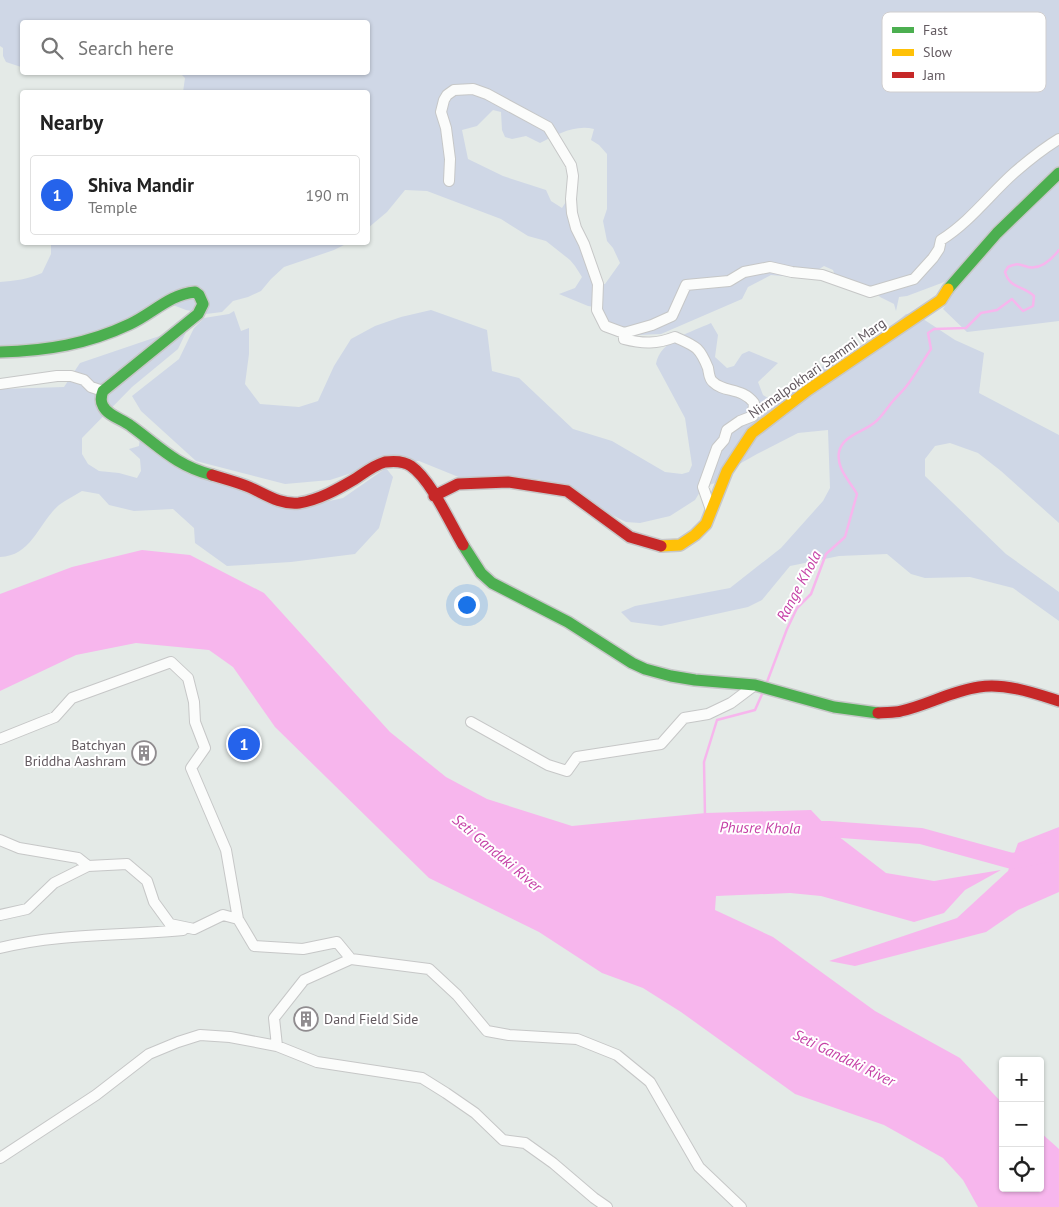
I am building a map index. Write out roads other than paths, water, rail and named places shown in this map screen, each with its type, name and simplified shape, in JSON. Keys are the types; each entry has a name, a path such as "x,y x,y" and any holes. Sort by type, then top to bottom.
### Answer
{"main road":[{"name":"Nirmalpokhari Sammi Marg","path":"434,496 458,484 508,482 567,491 630,537 657,546 680,545 695,535 706,524 727,471 752,433 808,390 940,300 997,233 1059,173"},
{"path":"0,352 42,351 70,346 101,336 141,318 180,295 195,292 203,304 198,314 103,391 100,396 104,409 129,424 167,456 194,470 225,478 287,503 309,500 350,482 377,465 395,461 403,462 411,466 424,479 477,568 492,583 568,622 632,663 645,669 671,676 755,685 818,703 873,713 901,711 948,694 979,686 996,686 1026,691 1059,701"}],"street":[{"path":"449,181 450,159 446,128 441,112 444,100 454,90 473,89 487,94 548,128 571,164 573,176 572,213 598,284 597,310 605,326 624,333 652,325 672,316 686,285 729,281 744,272 753,270 770,267 792,272 822,275 870,292 914,279 933,258 939,249 941,240 974,214 1015,172 1059,139"},
{"path":"624,333 624,339 640,343 660,343 674,337 698,348 707,366 711,380 717,385 748,395 754,403 753,416 740,421 727,430 724,440 717,448 703,487 711,510"},
{"path":"0,384 57,376 71,376 84,380 90,386 103,391"},
{"path":"0,739 55,717 72,698 171,662 188,678 194,702 195,722 204,748 191,768 226,850 238,919 254,946 303,949 337,942 351,960"},
{"path":"472,722 548,765 567,771 577,757 661,744 684,718 708,714 731,703 755,685"},
{"path":"0,840 19,848 78,858 88,866"},
{"path":"0,915 27,909 54,884 88,866 127,864 147,881 154,902 170,924 194,929"},
{"path":"0,948 20,943 73,936 141,934 194,929 223,915 238,919"},
{"path":"277,1046 274,1018 304,980 351,960 429,969 457,995 486,1031 509,1035 577,1039 617,1055 650,1082 699,1167 741,1207"},
{"path":"0,1158 96,1095 149,1054 200,1035 230,1037 277,1046 317,1062 422,1078 446,1092 475,1113 504,1140 525,1143 607,1207"}],"water":[{"name":"Seti Gandaki River","path":"142,550 190,555 264,593 390,732 446,777 487,799 572,826 706,813 811,810 829,829 886,873 934,881 1001,870 965,890 944,913 914,922 821,896 790,893 716,896 715,910 773,937 875,1011 960,1058 999,1100 999,1192 1044,1192 1044,1136 1059,1149 1059,1207 978,1207 963,1180 943,1158 884,1125 795,1094 681,1012 643,988 602,973 539,932 429,878 275,727 233,667 209,650 136,643 76,655 0,691 0,594 72,567"},
{"path":"1059,827 1059,892 1018,910 986,932 855,966 829,961 957,918 1008,871 1018,843"}],"waterway":[{"name":"Range Khola","path":"767,682 787,629 797,608 811,594 826,554 845,537 857,494 840,464 839,452 841,446 854,434 870,426 881,417 909,383 931,349 928,333 934,329 966,328 981,313 997,310 1012,299 1023,311 1033,306 1034,296 1013,284 1005,272 1008,267 1016,264 1033,268 1042,265 1050,260 1059,250"},
{"name":"Range Khola","path":"705,816 704,762 717,720 755,710 763,692"},
{"name":"Phusre Khola","path":"808,829 921,836 1012,861 1059,852"}],"place":[{"name":"Shiva Mandir","path":"244,744"},
{"name":"Batchyan Briddha Aashram","path":"144,753"},
{"name":"Dand Field Side","path":"306,1019"}]}
